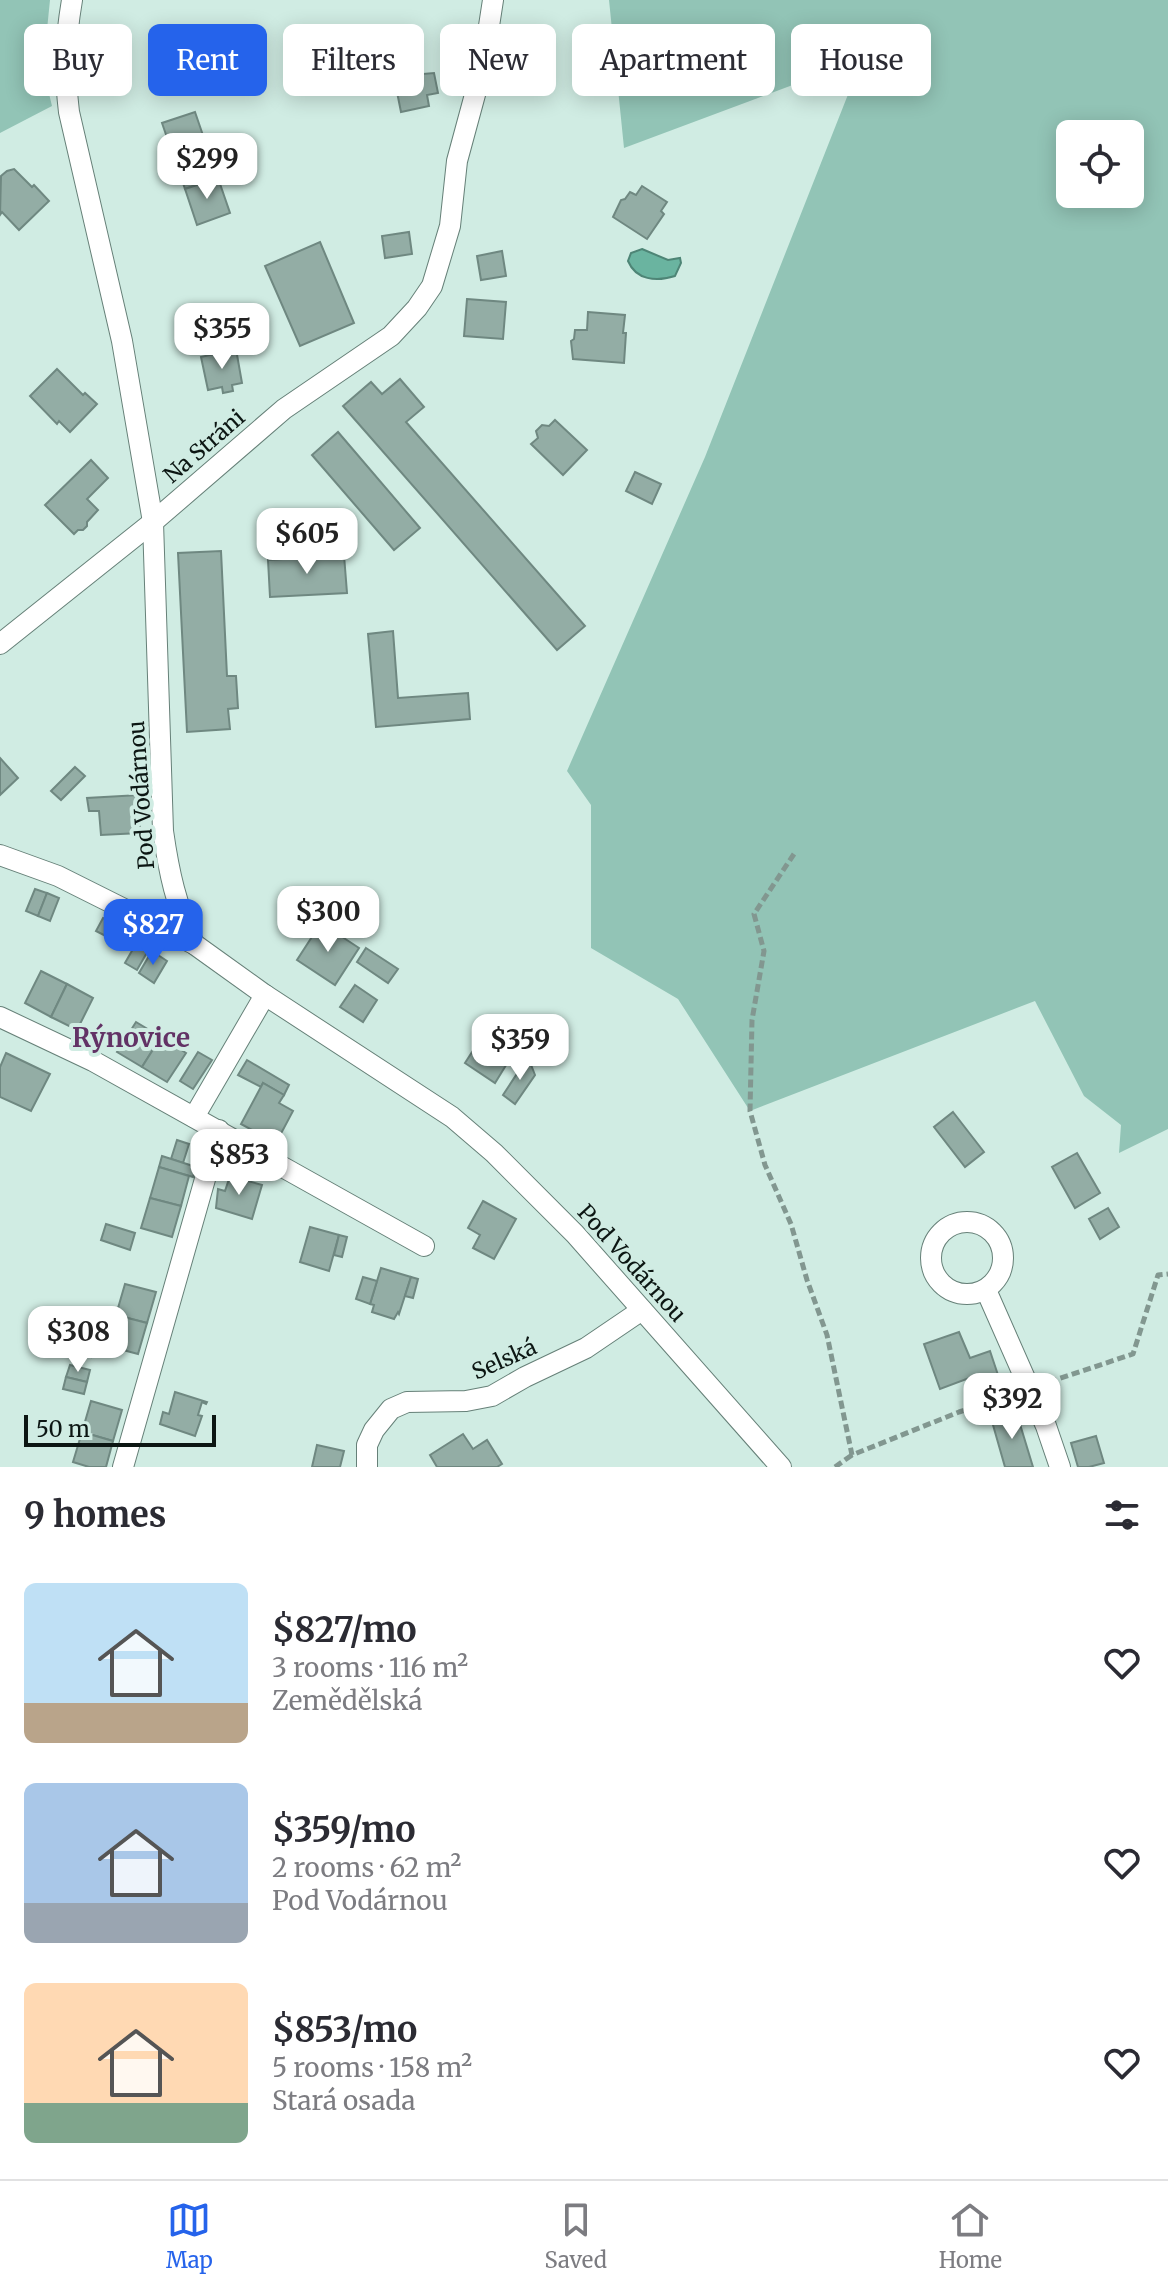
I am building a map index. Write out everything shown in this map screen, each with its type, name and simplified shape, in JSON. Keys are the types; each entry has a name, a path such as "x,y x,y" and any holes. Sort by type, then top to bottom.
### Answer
{"street":[{"name":"Pod Vodárnou","path":"72,0 64,73 69,112 122,341 153,522 163,831 180,915 194,944 462,1126 494,1153 575,1234 781,1467"},
{"name":"Na Stráni","path":"0,644 153,522 284,409 391,336 417,308 432,286 450,226 457,161 483,65 493,0"},
{"path":"0,855 58,876 194,944"},
{"path":"194,1117 265,995"},
{"path":"0,1017 93,1061 424,1246"},
{"path":"123,1467 219,1130"},
{"path":"986,1290 1046,1426 1060,1467"},
{"name":"Selská","path":"367,1467 367,1445 374,1430 391,1409 407,1402 466,1401 492,1396 586,1348 642,1310"}],"path":[{"path":"794,854 754,914 764,951 752,1020 750,1111 765,1165 791,1224 827,1335 852,1455"},
{"path":"835,1467 852,1455 959,1412 1133,1354 1158,1275 1168,1274"}],"shaded area":[{"path":"0,0 50,0 48,24 24,24 24,96 50,96 52,106 0,133"},
{"path":"609,0 1168,0 1168,1129 1119,1153 1121,1125 1084,1096 1035,1001 750,1111 678,999 591,948 591,805 567,771 705,457 847,96 931,96 931,24 791,24 791,86 775,92 775,24 611,24"},
{"path":"619,96 763,96 624,148"},
{"path":"642,249 668,260 680,258 675,276 654,279 636,272 628,261 631,253"}],"building":[{"path":"434,73 438,93 427,95 429,106 401,112 398,96 424,96 424,74"},
{"path":"195,112 207,147 174,158 162,123"},
{"path":"223,159 228,174 185,189 180,174"},
{"path":"14,169 49,201 19,230 2,212 0,215 1,176"},
{"path":"218,178 230,213 197,225 185,189"},
{"path":"642,186 667,202 661,211 664,214 647,239 613,217 621,200 630,192 636,195"},
{"path":"409,232 412,254 385,258 382,236"},
{"path":"320,242 354,323 300,346 265,266"},
{"path":"502,251 506,276 481,280 477,256"},
{"path":"467,299 506,302 503,339 464,336"},
{"path":"588,312 625,315 624,363 573,359 571,341 575,330 587,330"},
{"path":"236,349 242,383 232,385 233,391 223,393 222,387 208,390 201,357"},
{"path":"57,369 83,395 85,393 97,404 70,432 59,421 57,424 30,396"},
{"path":"400,379 424,407 406,422 585,626 557,650 343,406 371,382 382,394"},
{"path":"555,420 587,450 563,475 531,444 538,438 536,431 542,425 549,426"},
{"path":"338,432 420,528 394,550 312,455"},
{"path":"91,460 108,478 87,499 98,510 83,530 74,534 45,505"},
{"path":"635,472 661,484 652,504 626,491"},
{"path":"221,551 227,676 236,676 238,708 228,709 230,729 187,732 178,553"},
{"path":"344,555 347,593 270,597 268,560"},
{"path":"393,631 398,698 468,693 470,719 376,727 368,634"},
{"path":"0,758 18,778 0,795"},
{"path":"75,767 85,776 61,800 51,791"},
{"path":"139,795 140,833 101,835 99,811 89,811 87,798"},
{"path":"35,889 47,893 38,916 26,911"},
{"path":"47,893 59,898 50,921 38,916"},
{"path":"103,918 132,933 125,946 96,931"},
{"path":"321,923 359,948 335,985 297,960"},
{"path":"137,942 149,949 137,970 125,963"},
{"path":"366,948 398,969 388,983 357,962"},
{"path":"152,951 167,961 154,983 139,973"},
{"path":"41,971 67,984 51,1017 25,1003"},
{"path":"67,984 93,998 77,1030 51,1017"},
{"path":"355,985 377,1000 363,1022 340,1007"},
{"path":"136,1022 161,1037 142,1067 117,1052"},
{"path":"485,1032 510,1048 502,1059 508,1062 495,1083 465,1063"},
{"path":"161,1037 186,1053 167,1082 142,1067"},
{"path":"198,1052 212,1060 193,1089 180,1081"},
{"path":"6,1053 50,1074 31,1111 0,1097 0,1067"},
{"path":"528,1057 535,1075 515,1104 503,1095"},
{"path":"247,1060 289,1085 284,1095 263,1083 261,1087 238,1075"},
{"path":"263,1083 284,1095 279,1103 293,1111 276,1143 241,1124"},
{"path":"953,1112 984,1152 965,1167 934,1127"},
{"path":"177,1140 189,1144 183,1163 171,1159"},
{"path":"1077,1153 1100,1193 1075,1208 1052,1167"},
{"path":"162,1156 196,1167 193,1177 159,1167"},
{"path":"159,1167 189,1176 181,1206 150,1198"},
{"path":"230,1176 262,1185 252,1219 216,1208 218,1189 225,1191"},
{"path":"150,1198 181,1206 172,1237 141,1228"},
{"path":"483,1201 516,1219 494,1259 473,1248 480,1235 468,1228"},
{"path":"1108,1208 1119,1227 1100,1239 1089,1219"},
{"path":"106,1224 135,1233 130,1250 101,1240"},
{"path":"310,1227 339,1235 329,1271 300,1262"},
{"path":"339,1235 347,1237 342,1257 334,1255"},
{"path":"381,1268 411,1277 399,1314 394,1319 372,1312 374,1305 370,1304"},
{"path":"363,1277 377,1281 370,1304 356,1299"},
{"path":"411,1277 418,1279 413,1298 405,1296"},
{"path":"125,1284 156,1292 147,1323 116,1315"},
{"path":"116,1315 147,1323 138,1354 108,1346"},
{"path":"959,1332 970,1358 990,1351 1000,1381 973,1390 969,1378 940,1389 924,1344"},
{"path":"75,1340 94,1345 91,1357 72,1351"},
{"path":"70,1365 90,1370 87,1382 66,1377"},
{"path":"66,1377 87,1382 84,1394 63,1389"},
{"path":"175,1392 207,1402 202,1402 198,1415 202,1416 195,1436 160,1424 163,1412 169,1414"},
{"path":"91,1401 122,1410 113,1441 82,1432"},
{"path":"1016,1411 1033,1467 1005,1467 991,1418"},
{"path":"82,1432 113,1441 106,1467 89,1467 73,1462"},
{"path":"463,1434 473,1449 487,1440 502,1464 497,1467 437,1467 430,1455"},
{"path":"1096,1436 1104,1463 1078,1467 1071,1443"},
{"path":"317,1445 344,1451 340,1467 312,1467"}],"district":[{"name":"Rýnovice","path":"131,1038"}]}
